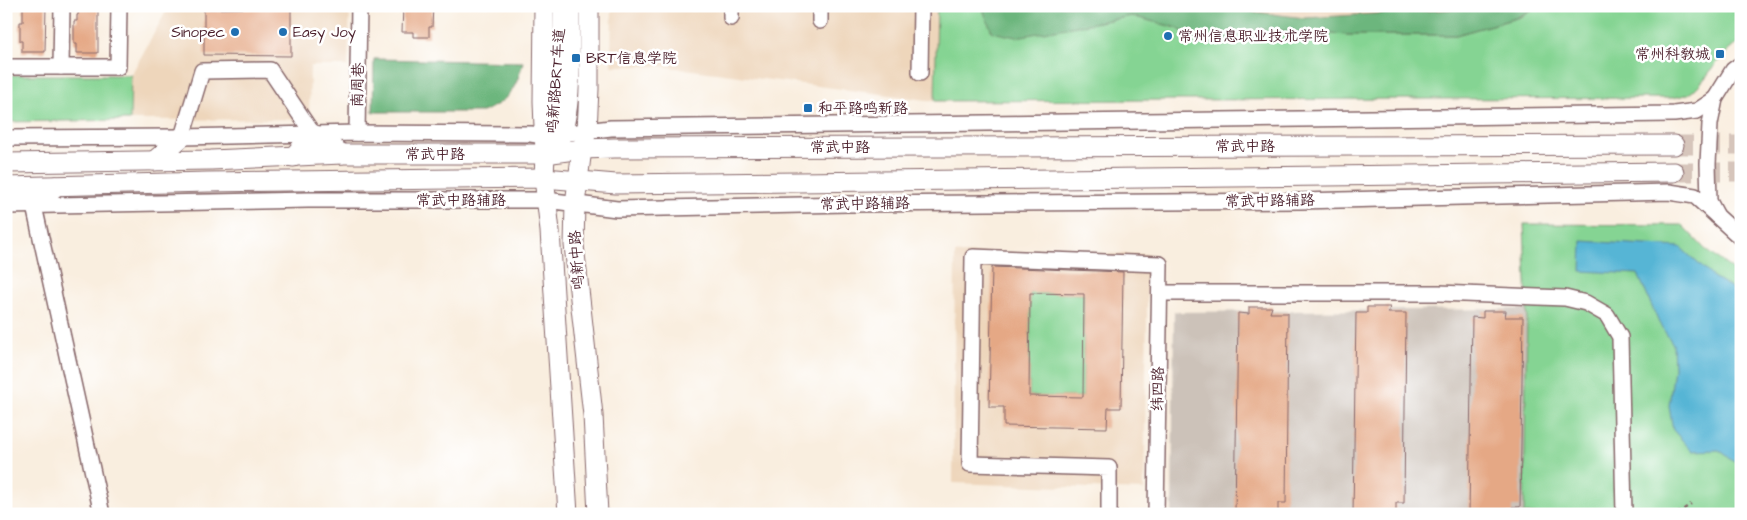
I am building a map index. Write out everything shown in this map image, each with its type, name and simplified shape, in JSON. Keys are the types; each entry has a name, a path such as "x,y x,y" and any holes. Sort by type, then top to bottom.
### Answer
{"main road":[{"name":"鸣新中路","path":"544,6 542,78 553,142 544,178 550,231 568,514"},
{"name":"鸣新中路","path":"589,6 587,131 582,149 575,204 574,245 593,415 598,514"},
{"path":"293,157 313,134 342,154"},
{"path":"154,161 182,137"},
{"name":"常武中路","path":"6,163 154,161 342,154 526,154 553,142 582,149 1674,145"},
{"name":"常武中路","path":"9,187 208,182 544,178 616,184 1674,172"},
{"path":"544,178 575,204"},
{"path":"9,187 34,206 56,186"}],"street":[{"path":"61,67 62,6"},
{"path":"6,67 118,67 120,6"},
{"name":"南周巷","path":"358,133 359,6"},
{"name":"鸣新路BRT车道","path":"553,142 560,75 561,6"},
{"name":"鸣新路BRT车道","path":"553,142 571,90 572,6"},
{"path":"920,73 921,6"},
{"path":"1717,216 1709,201 1710,124 1715,100 1733,70 1741,64"},
{"path":"182,137 202,71 270,70 313,134"},
{"path":"6,138 358,133 531,134 553,142 587,131 611,128 1674,114 1697,110 1715,100"},
{"name":"常武中路辅路","path":"6,206 308,200 546,200 617,209 848,204 1310,201 1669,192 1695,196 1741,238"},
{"path":"34,206 102,514"},
{"name":"纬四路","path":"1109,514 1110,468 970,464 973,257 1160,264 1156,514"},
{"path":"1160,293 1438,293 1565,298 1586,303 1607,315 1620,337 1624,514"}],"path":[{"path":"1677,514 1691,504"}],"shaded area":[{"path":"169,6 350,6 348,66 310,66 309,119 130,120 131,75"},
{"name":"常州信息职业技术学院","path":"612,6 1677,6 1674,98 935,101 661,66 611,66"},
{"path":"955,253 1148,254 1144,490 953,483"},
{"path":"1527,309 1524,514 1172,514 1174,312"}],"green space":[{"name":"常州信息职业技术学院","path":"937,6 984,6 984,12 1050,30 1132,16 1177,28 1198,41 1209,44 1258,29 1349,35 1456,35 1520,17 1541,6 1741,6 1741,42 1721,58 1693,91 1674,98 935,101"},
{"path":"984,6 1205,6 1305,18 1458,9 1466,6 1539,6 1516,18 1456,35 1348,35 1258,29 1209,44 1198,41 1177,28 1132,16 1016,37 992,32 984,12"},
{"path":"374,59 523,62 510,93 499,103 482,112 373,112"},
{"path":"6,75 131,75 130,120 6,122"},
{"path":"1524,224 1682,225 1705,249 1741,276 1741,514 1524,514 1527,309"},
{"path":"1030,293 1084,294 1083,397 1029,396"}],"water":[{"path":"1582,241 1680,247 1713,277 1741,293 1741,466 1719,450 1692,451 1673,430 1669,406 1674,368 1673,344 1659,323 1638,274 1581,271"}],"building":[{"path":"23,6 46,6 45,52 22,52 20,22 23,22"},
{"path":"79,6 98,6 98,53 77,53 77,44 74,44 74,21 77,21"},
{"path":"403,6 433,6 432,27 429,27 429,37 413,37 413,32 402,32"},
{"name":"Sinopec","path":"291,8 291,56 204,55 204,9"},
{"path":"992,267 1123,272 1121,408 1108,408 1107,428 1004,426 1004,407 989,407","holes":["1030,293 1084,294 1083,397 1029,396"]},
{"path":"1249,307 1272,307 1270,313 1288,313 1286,503 1278,503 1278,514 1235,514 1238,313 1249,314"},
{"path":"1367,307 1390,307 1388,313 1406,313 1404,503 1396,503 1396,514 1353,514 1356,313 1367,313"},
{"path":"1483,311 1506,311 1505,317 1523,317 1520,507 1512,507 1512,514 1469,514 1472,317 1483,318"}],"tunnel":[{"path":"1674,145 1741,145"},
{"path":"1674,172 1741,172"}],"place":[{"name":"Sinopec","path":"235,32"},
{"name":"Easy Joy","path":"283,32"},
{"name":"常州信息职业技术学院","path":"1168,36"},
{"name":"常州科教城","path":"1720,54"},
{"name":"BRT信息学院","path":"576,58"},
{"name":"和平路鸣新路","path":"808,108"}]}
